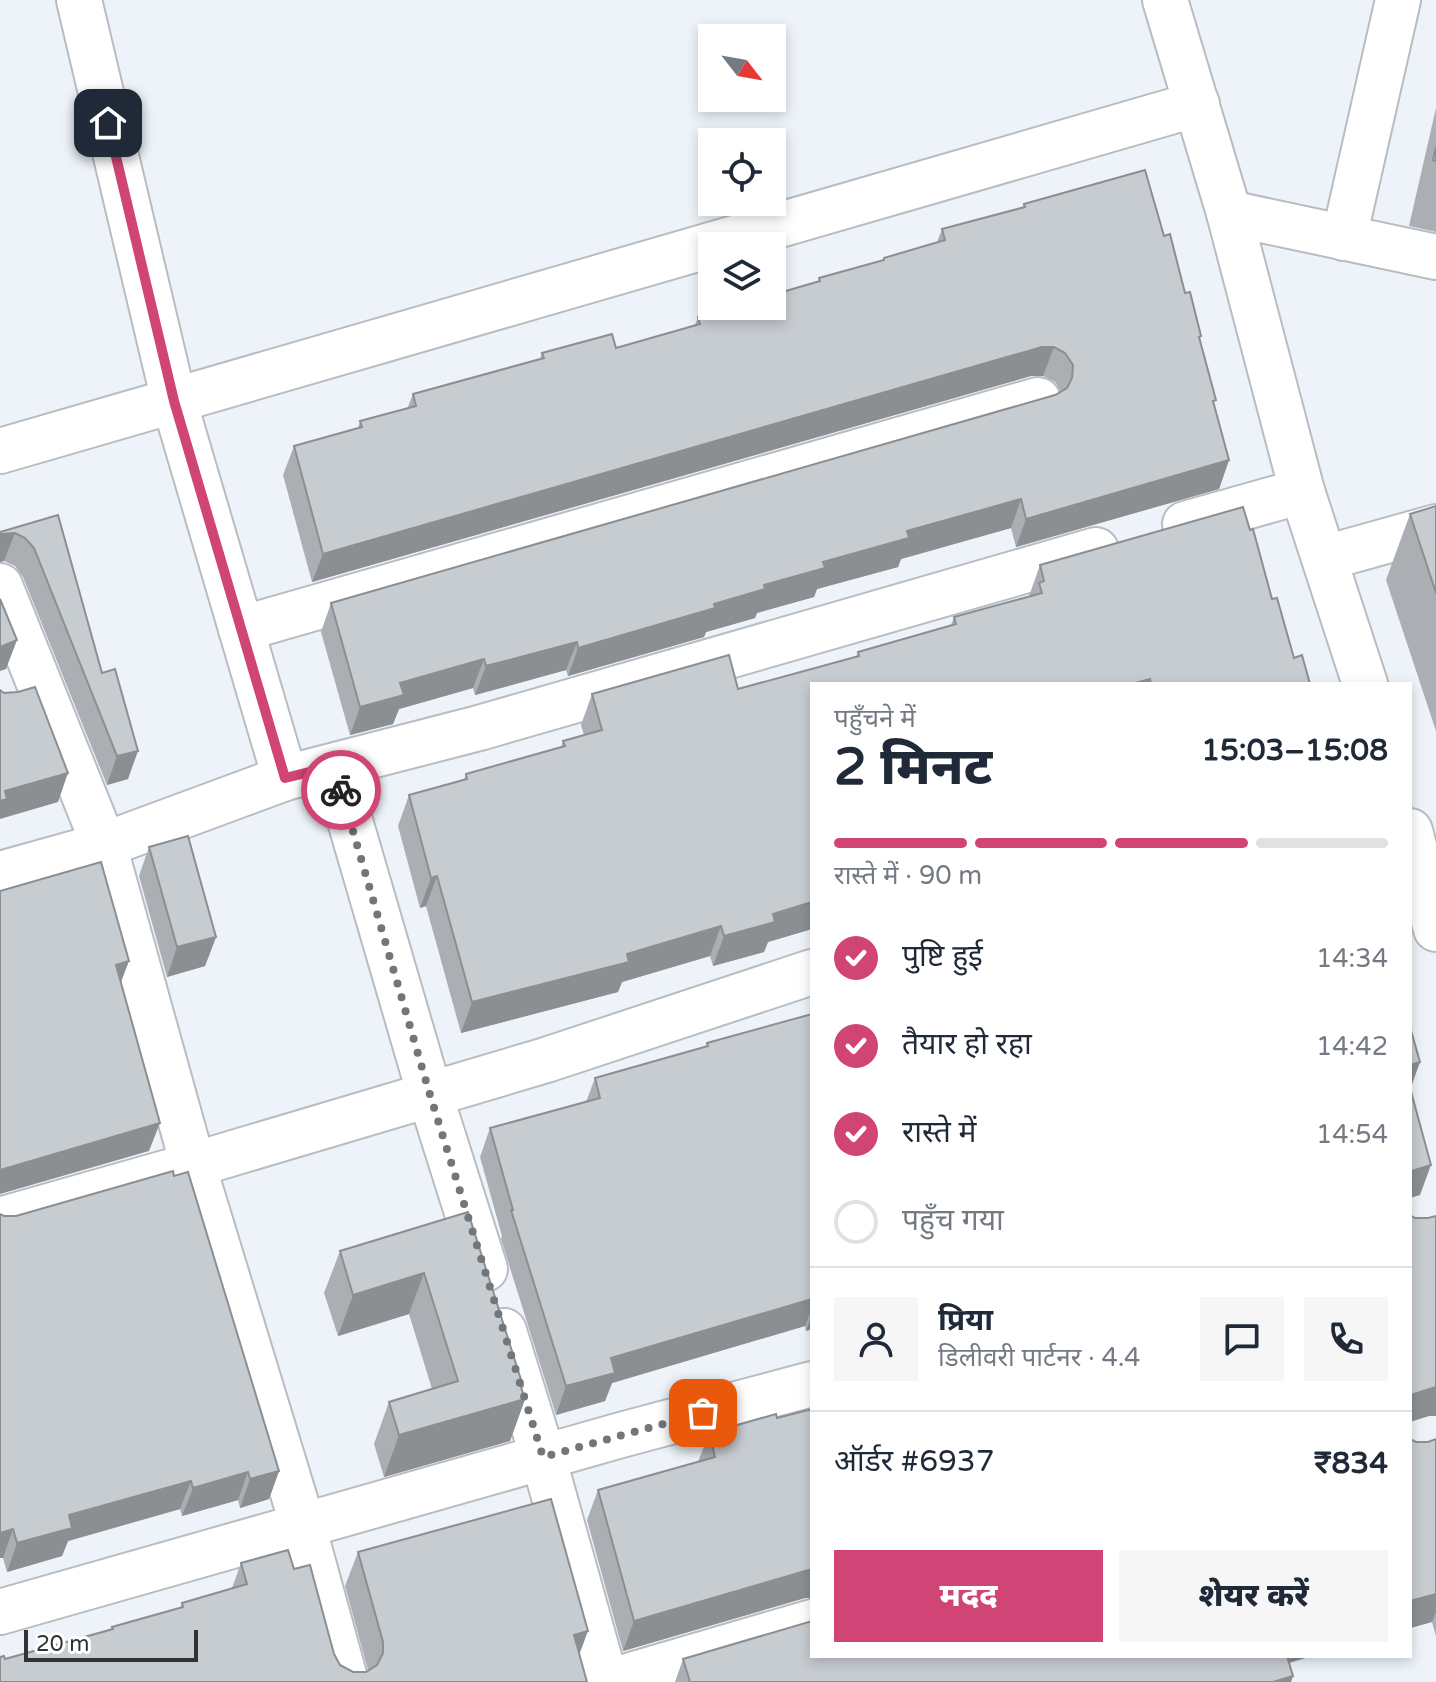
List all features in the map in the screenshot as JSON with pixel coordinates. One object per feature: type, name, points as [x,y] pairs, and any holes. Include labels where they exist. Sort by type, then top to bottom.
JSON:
[{"type":"street","points":[[79,0],[174,401],[285,778]]},
{"type":"street","points":[[1165,0],[1229,213],[1302,491],[1364,682]]},
{"type":"street","points":[[1344,238],[1398,0]]},
{"type":"street","points":[[0,451],[1197,104]]},
{"type":"street","points":[[1229,213],[1436,257]]},
{"type":"street","points":[[241,629],[1038,400]]},
{"type":"street","points":[[0,874],[104,845],[285,778],[479,728],[1302,491]]},
{"type":"street","points":[[1325,558],[1436,527]]},
{"type":"street","points":[[0,586],[20,691],[104,845],[193,1165],[303,1526],[346,1682]]},
{"type":"street","points":[[334,766],[430,1095],[543,1457],[607,1682],[810,1623]]},
{"type":"street","points":[[1412,839],[1436,929]]},
{"type":"street","points":[[0,1220],[546,1060],[810,973]]},
{"type":"street","points":[[0,1612],[543,1457],[810,1385]]},
{"type":"building","points":[[1145,170],[1164,236],[1170,234],[1185,293],[1190,292],[1229,460],[1026,519],[1021,499],[907,531],[909,538],[823,562],[825,568],[764,585],[765,589],[714,604],[715,608],[578,648],[577,642],[486,666],[484,659],[400,683],[404,695],[360,707],[331,603],[1055,395],[1067,388],[1073,365],[1065,353],[1054,347],[1042,347],[323,554],[294,446],[362,427],[360,421],[416,406],[413,394],[544,358],[542,353],[612,334],[616,348],[700,324],[699,320],[786,320],[786,291],[945,240],[942,229],[1025,207],[1024,204]]},
{"type":"building","points":[[1436,506],[1436,593],[1410,514]]},
{"type":"building","points":[[1243,507],[1250,530],[1253,529],[1272,599],[1277,598],[1294,658],[1302,655],[1309,682],[1151,682],[1150,679],[1139,682],[810,682],[810,903],[773,914],[775,922],[724,936],[721,926],[627,954],[629,962],[472,1002],[437,876],[431,878],[409,795],[467,779],[466,774],[565,746],[563,741],[602,730],[592,694],[729,655],[738,689],[859,656],[858,652],[956,624],[954,617],[1042,593],[1039,583],[1044,581],[1040,565]]},
{"type":"building","points":[[58,515],[102,673],[115,669],[138,751],[117,756],[34,548],[15,533],[0,536],[0,532]]},
{"type":"building","points":[[0,599],[17,640],[0,647]]},
{"type":"building","points":[[35,687],[68,773],[5,791],[7,799],[0,801],[0,690],[4,693],[18,692]]},
{"type":"building","points":[[188,836],[216,937],[177,947],[149,847]]},
{"type":"building","points":[[101,862],[129,961],[116,965],[160,1123],[0,1170],[0,891]]},
{"type":"building","points":[[810,1015],[810,1300],[611,1358],[615,1373],[566,1386],[511,1210],[490,1128],[600,1098],[595,1078],[708,1046],[707,1043]]},
{"type":"building","points":[[1412,1034],[1420,1062],[1412,1064]]},
{"type":"building","points":[[1412,1095],[1431,1165],[1412,1171]]},
{"type":"building","points":[[173,1171],[174,1176],[188,1172],[279,1471],[250,1479],[248,1472],[193,1488],[191,1481],[69,1515],[72,1528],[17,1543],[13,1529],[0,1533],[0,1214],[16,1216]]},
{"type":"building","points":[[468,1212],[525,1399],[399,1435],[389,1402],[458,1381],[424,1273],[353,1295],[340,1251]]},
{"type":"building","points":[[1412,1216],[1436,1216],[1436,1387],[1412,1395]]},
{"type":"building","points":[[810,1410],[810,1570],[634,1621],[598,1490],[715,1457],[709,1433],[776,1414],[777,1418]]},
{"type":"building","points":[[1436,1439],[1436,1594],[1412,1600],[1412,1440],[1428,1442]]},
{"type":"building","points":[[551,1499],[588,1631],[574,1635],[587,1682],[0,1682],[0,1657],[4,1656],[5,1659],[113,1629],[183,1607],[182,1603],[247,1584],[241,1563],[288,1550],[294,1569],[310,1565],[334,1654],[340,1665],[353,1672],[366,1672],[377,1665],[383,1653],[383,1642],[358,1552]]},
{"type":"building","points":[[810,1622],[810,1658],[1288,1658],[1293,1676],[1273,1682],[690,1682],[683,1659]]},
{"type":"way so far","points":[[341,790],[430,1095],[543,1457],[703,1413]]},
{"type":"route","points":[[108,123],[174,401],[285,778],[334,766],[341,790]]}]
